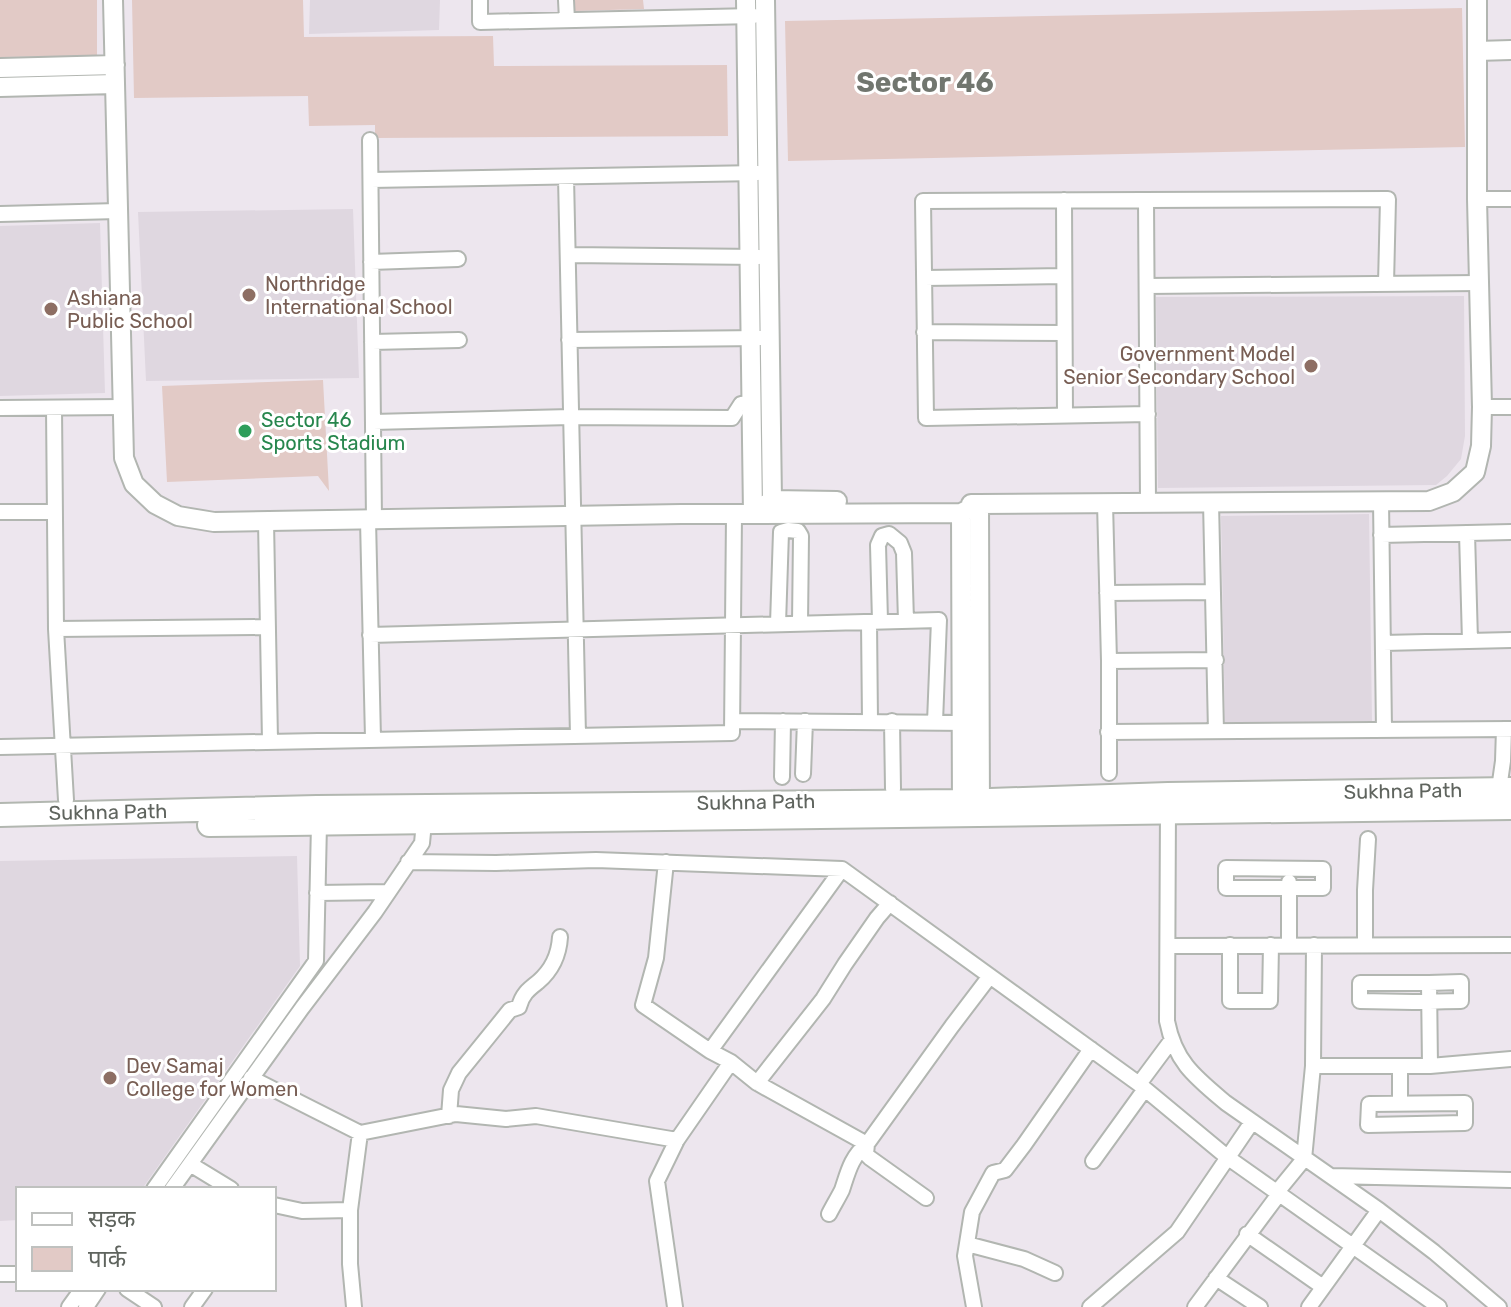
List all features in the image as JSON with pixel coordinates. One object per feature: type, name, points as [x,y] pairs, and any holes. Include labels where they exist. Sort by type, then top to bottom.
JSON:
[{"type":"main road","name":"Sukhna Path","points":[[0,815],[380,806],[971,809],[1507,796]]},
{"type":"main road","name":"Sukhna Path","points":[[0,827],[858,816],[971,809]]},
{"type":"street","points":[[113,0],[124,458],[134,484],[155,504],[178,516],[214,522],[961,513],[979,504]]},
{"type":"street","points":[[0,747],[732,733],[733,625],[752,403],[749,257],[758,173],[756,8],[567,20],[480,22],[480,0]]},
{"type":"street","points":[[566,0],[567,20]]},
{"type":"street","points":[[744,514],[772,500],[979,504],[1429,501],[1453,492],[1475,472],[1481,446],[1477,0]]},
{"type":"street","points":[[1477,51],[1511,50]]},
{"type":"street","points":[[0,68],[115,74]]},
{"type":"street","points":[[0,87],[115,74]]},
{"type":"street","points":[[370,140],[373,422],[370,635],[373,739]]},
{"type":"street","points":[[371,180],[758,173]]},
{"type":"street","points":[[758,173],[769,256],[772,500]]},
{"type":"street","points":[[566,177],[578,736]]},
{"type":"street","points":[[1148,414],[926,418],[923,201],[1388,199],[1386,284]]},
{"type":"street","points":[[1477,199],[1511,199]]},
{"type":"street","points":[[1064,200],[1065,416]]},
{"type":"street","points":[[1146,200],[1148,503]]},
{"type":"street","points":[[0,214],[118,211]]},
{"type":"street","points":[[568,255],[769,256]]},
{"type":"street","points":[[371,262],[458,259]]},
{"type":"street","points":[[924,278],[1064,276]]},
{"type":"street","points":[[1147,286],[1479,283]]},
{"type":"street","points":[[924,332],[1064,333]]},
{"type":"street","points":[[569,340],[770,338]]},
{"type":"street","points":[[372,342],[459,340]]},
{"type":"street","points":[[373,422],[571,417],[732,418],[741,404],[752,403]]},
{"type":"street","points":[[0,408],[123,407]]},
{"type":"street","points":[[1482,407],[1511,407]]},
{"type":"street","points":[[54,408],[56,629],[66,800]]},
{"type":"street","points":[[1381,501],[1384,730]]},
{"type":"street","points":[[1211,502],[1216,731]]},
{"type":"street","points":[[1105,503],[1109,773]]},
{"type":"street","points":[[970,723],[979,504]]},
{"type":"street","points":[[0,512],[55,512]]},
{"type":"street","points":[[961,513],[971,809]]},
{"type":"street","points":[[266,521],[270,741]]},
{"type":"street","points":[[778,624],[781,532],[788,530],[798,531],[801,536],[800,623]]},
{"type":"street","points":[[1381,535],[1511,532]]},
{"type":"street","points":[[1467,533],[1470,641]]},
{"type":"street","points":[[870,721],[878,545],[882,536],[889,534],[900,543],[904,553],[906,621]]},
{"type":"street","points":[[1107,593],[1213,592]]},
{"type":"street","points":[[370,635],[939,620],[935,722]]},
{"type":"street","points":[[56,629],[268,627]]},
{"type":"street","points":[[1383,643],[1511,640]]},
{"type":"street","points":[[1109,661],[1216,660]]},
{"type":"street","points":[[732,721],[970,723]]},
{"type":"street","points":[[782,777],[783,721]]},
{"type":"street","points":[[803,774],[805,721]]},
{"type":"street","points":[[892,721],[893,789]]},
{"type":"street","points":[[1108,732],[1507,729],[1503,761],[1507,796]]},
{"type":"street","points":[[1168,804],[1167,1021],[1171,1041],[1185,1065],[1204,1085],[1252,1122],[1379,1210],[1499,1307]]},
{"type":"street","points":[[173,1187],[422,843],[424,822]]},
{"type":"street","points":[[155,1187],[316,961],[319,824]]},
{"type":"street","points":[[1365,945],[1368,839]]},
{"type":"street","points":[[408,862],[596,860],[842,869],[1142,1087],[1227,1157],[1439,1307]]},
{"type":"street","points":[[666,862],[656,958],[643,1005],[731,1062],[757,1083],[867,1144]]},
{"type":"street","points":[[1226,868],[1288,868],[1323,869],[1323,888],[1226,888],[1226,868]]},
{"type":"street","points":[[1288,868],[1289,945]]},
{"type":"street","points":[[710,1051],[842,869]]},
{"type":"street","points":[[317,893],[388,892]]},
{"type":"street","points":[[757,1083],[823,999],[890,903]]},
{"type":"street","points":[[449,1116],[451,1090],[459,1073],[510,1010],[519,1007],[525,992],[546,972],[559,953],[560,937]]},
{"type":"street","points":[[1230,945],[1230,1001],[1270,1001],[1271,945]]},
{"type":"street","points":[[1197,1306],[1276,1198],[1277,1192],[1304,1159],[1313,1066],[1314,945]]},
{"type":"street","points":[[1169,946],[1511,945]]},
{"type":"street","points":[[829,1214],[859,1151],[990,976]]},
{"type":"street","points":[[1461,982],[1461,1001],[1430,1002],[1360,1001],[1360,983],[1461,982]]},
{"type":"street","points":[[1429,983],[1430,1066]]},
{"type":"street","points":[[1093,1161],[1171,1041]]},
{"type":"street","points":[[974,1307],[965,1256],[972,1212],[993,1173],[1005,1170],[1091,1049]]},
{"type":"street","points":[[1313,1066],[1430,1066],[1511,1059]]},
{"type":"street","points":[[675,1307],[657,1181],[677,1140],[731,1062]]},
{"type":"street","points":[[1400,1066],[1400,1104]]},
{"type":"street","points":[[251,1078],[360,1133],[456,1114],[506,1119],[536,1116],[677,1140]]},
{"type":"street","points":[[1465,1103],[1465,1123],[1368,1125],[1369,1104],[1400,1104],[1465,1103]]},
{"type":"street","points":[[1090,1307],[1177,1232],[1252,1122]]},
{"type":"street","points":[[354,1307],[350,1210],[360,1133]]},
{"type":"street","points":[[867,1144],[866,1154],[870,1158],[926,1198]]},
{"type":"street","points":[[190,1164],[228,1187]]},
{"type":"street","points":[[1331,1176],[1511,1180]]},
{"type":"street","points":[[276,1205],[302,1211],[350,1210]]},
{"type":"street","points":[[1309,1307],[1379,1210]]},
{"type":"street","points":[[1247,1234],[1323,1287]]},
{"type":"street","points":[[967,1244],[1024,1259],[1055,1273]]},
{"type":"street","points":[[1216,1278],[1260,1307]]},
{"type":"street","points":[[130,1291],[154,1307]]},
{"type":"shaded area","points":[[310,0],[440,0],[439,30],[309,34]]},
{"type":"shaded area","name":"Northridge International School","points":[[353,209],[359,378],[146,381],[138,212]]},
{"type":"shaded area","name":"Ashiana Public School","points":[[100,223],[105,393],[0,396],[0,226]]},
{"type":"shaded area","name":"Government Model Senior Secondary School","points":[[1464,296],[1465,436],[1461,459],[1436,485],[1158,488],[1156,297]]},
{"type":"shaded area","points":[[1369,514],[1372,721],[1225,723],[1221,516]]},
{"type":"shaded area","name":"Dev Samaj College for Women","points":[[297,856],[300,966],[143,1187],[16,1187],[16,1220],[0,1221],[0,861]]},
{"type":"green space","points":[[0,0],[97,0],[97,56],[0,57]]},
{"type":"green space","points":[[132,0],[303,0],[304,37],[493,36],[494,66],[727,65],[728,136],[375,138],[375,125],[309,126],[308,96],[134,98]]},
{"type":"green space","points":[[573,0],[643,0],[644,9],[574,11]]},
{"type":"green space","points":[[1462,8],[1465,147],[788,161],[785,21]]},
{"type":"green space","name":"Sector 46 Sports Stadium","points":[[323,380],[329,491],[318,476],[167,482],[162,386]]},
{"type":"place","name":"Northridge International School","points":[[249,295]]},
{"type":"place","name":"Ashiana Public School","points":[[51,309]]},
{"type":"place","name":"Government Model Senior Secondary School","points":[[1311,366]]},
{"type":"place","name":"Sector 46 Sports Stadium","points":[[245,431]]},
{"type":"place","name":"Dev Samaj College for Women","points":[[110,1078]]},
{"type":"district","name":"Sector 46","points":[[925,82]]}]
